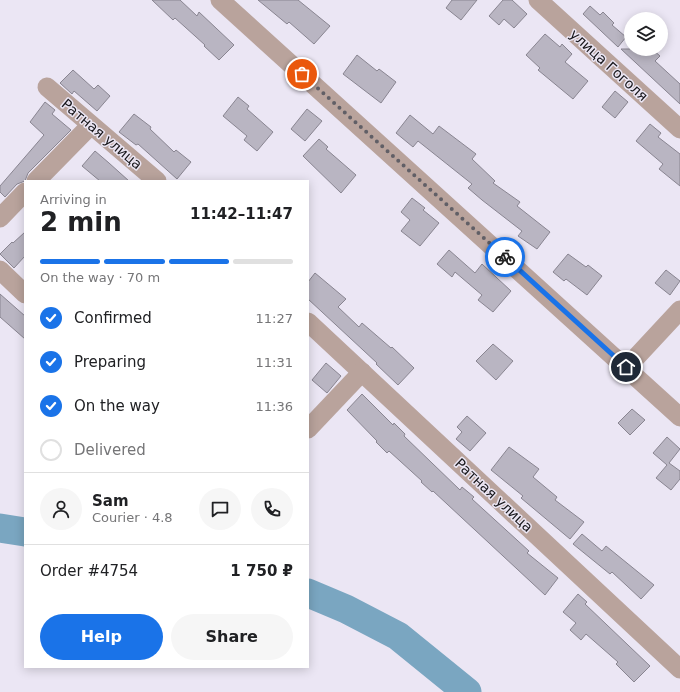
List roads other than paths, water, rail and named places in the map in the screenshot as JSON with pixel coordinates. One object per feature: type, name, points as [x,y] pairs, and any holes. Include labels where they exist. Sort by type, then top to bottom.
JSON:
[{"type":"street","points":[[220,0],[680,417]]},
{"type":"street","name":"улица Гоголя","points":[[538,0],[680,129]]},
{"type":"street","name":"Ратная улица","points":[[47,87],[156,180]]},
{"type":"street","points":[[37,180],[91,125]]},
{"type":"street","points":[[0,218],[24,193]]},
{"type":"street","points":[[0,270],[24,293]]},
{"type":"street","points":[[626,367],[680,310]]},
{"type":"street","name":"Ратная улица","points":[[309,323],[680,669]]},
{"type":"street","points":[[309,428],[362,372]]},
{"type":"waterway","points":[[0,528],[24,532]]},
{"type":"waterway","points":[[309,593],[346,609],[398,636],[467,692]]}]
